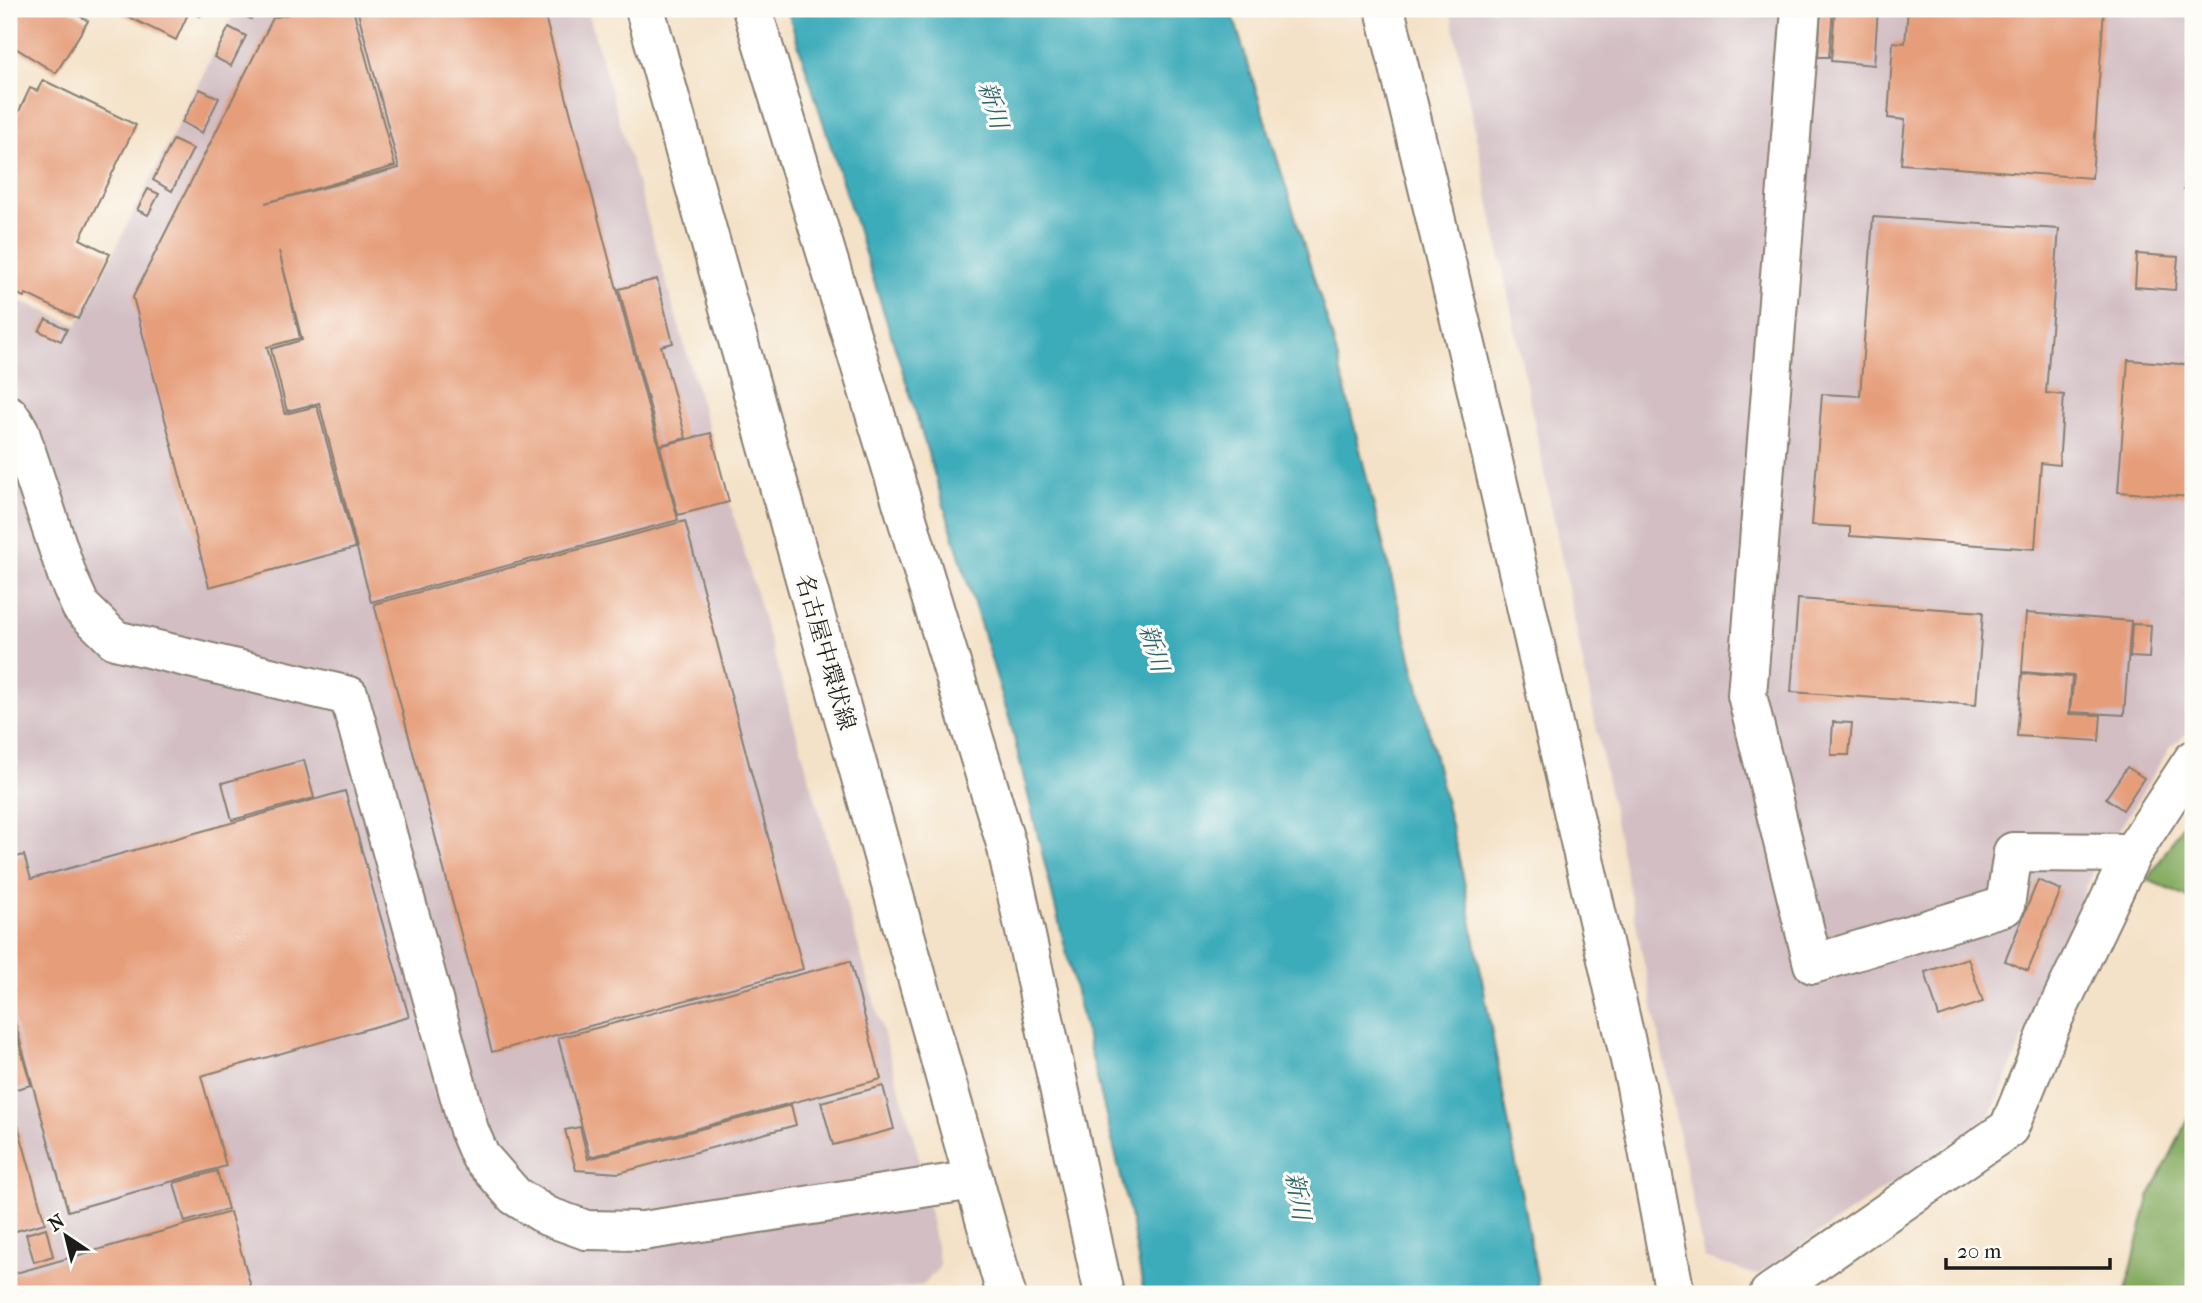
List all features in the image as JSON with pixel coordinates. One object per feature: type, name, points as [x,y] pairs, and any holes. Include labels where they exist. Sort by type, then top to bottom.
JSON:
[{"type":"street","name":"名古屋中環状線","points":[[645,9],[1006,1294]]},
{"type":"street","points":[[752,9],[1006,844],[1104,1294]]},
{"type":"street","points":[[1385,9],[1474,374],[1633,1072],[1675,1294]]},
{"type":"street","points":[[1801,9],[1748,695],[1813,964],[2005,906],[2013,852],[2132,853]]},
{"type":"street","points":[[9,415],[19,430],[68,578],[81,607],[115,640],[349,696],[469,1129],[480,1156],[514,1196],[547,1216],[586,1230],[643,1231],[974,1181]]},
{"type":"street","points":[[1769,1294],[2009,1128],[2054,1017],[2132,853],[2193,760]]},
{"type":"shaded area","points":[[236,9],[587,9],[917,1149],[940,1266],[923,1285],[858,1294],[9,1294],[9,296],[77,325]]},
{"type":"shaded area","points":[[1450,9],[2193,9],[2193,729],[2170,747],[2093,872],[1990,1117],[1757,1275],[1704,1258]]},
{"type":"green space","points":[[2193,808],[2193,900],[2148,880]]},
{"type":"green space","points":[[2193,1110],[2193,1294],[2125,1294],[2149,1197]]},
{"type":"water","name":"新川","points":[[787,9],[1231,9],[1332,336],[1420,694],[1463,876],[1540,1294],[1144,1294],[1130,1214],[1010,721],[908,388]]},
{"type":"building","points":[[9,9],[68,9],[88,21],[56,73],[17,49],[9,63]]},
{"type":"building","points":[[112,9],[178,9],[188,14],[176,40]]},
{"type":"building","points":[[185,9],[203,9],[200,16]]},
{"type":"building","points":[[239,9],[256,9],[251,19],[237,13]]},
{"type":"building","points":[[309,9],[353,9],[395,166],[265,203],[399,168],[357,9],[543,9],[678,520],[371,602],[319,403],[287,411],[271,349],[302,340],[279,251],[300,338],[267,347],[285,414],[317,406],[355,548],[209,587],[133,297],[273,18]]},
{"type":"building","points":[[1821,9],[1833,9],[1829,57],[1818,57]]},
{"type":"building","points":[[1835,9],[1878,9],[1874,65],[1831,61]]},
{"type":"building","points":[[1908,9],[2104,9],[2092,178],[1901,164],[1905,120],[1888,118],[1893,42],[1905,43]]},
{"type":"building","points":[[229,27],[246,36],[231,66],[214,57]]},
{"type":"building","points":[[43,80],[136,125],[80,239],[110,254],[78,319],[26,294],[24,297],[9,290],[9,149],[19,127],[13,124],[30,88],[37,91]]},
{"type":"building","points":[[200,89],[219,98],[202,133],[182,122]]},
{"type":"building","points":[[2193,97],[2193,190],[2184,189]]},
{"type":"building","points":[[173,140],[193,149],[172,191],[153,180]]},
{"type":"building","points":[[148,189],[159,194],[148,215],[137,210]]},
{"type":"building","points":[[1873,217],[2059,229],[2046,393],[2064,395],[2059,465],[2041,463],[2035,549],[1850,536],[1850,527],[1812,525],[1822,394],[1860,396]]},
{"type":"building","points":[[2137,254],[2178,257],[2175,290],[2135,287]]},
{"type":"building","points":[[657,279],[673,343],[661,346],[686,438],[660,445],[619,289]]},
{"type":"building","points":[[46,319],[67,329],[61,341],[39,331]]},
{"type":"building","points":[[2128,360],[2193,365],[2193,497],[2118,492]]},
{"type":"building","points":[[711,433],[729,502],[678,515],[660,446]]},
{"type":"building","points":[[685,521],[803,969],[492,1052],[374,604]]},
{"type":"building","points":[[1798,599],[1983,612],[1976,705],[1791,692]]},
{"type":"building","points":[[2026,613],[2131,621],[2124,715],[2070,712],[2074,676],[2022,672]]},
{"type":"building","points":[[2132,624],[2151,625],[2149,658],[2130,657]]},
{"type":"building","points":[[2022,674],[2072,677],[2069,714],[2101,715],[2099,741],[2017,736]]},
{"type":"building","points":[[1833,722],[1852,723],[1849,755],[1831,755]]},
{"type":"building","points":[[304,760],[314,798],[232,820],[222,783]]},
{"type":"building","points":[[2127,767],[2144,778],[2123,810],[2106,798]]},
{"type":"building","points":[[345,791],[409,1017],[201,1076],[226,1166],[68,1211],[9,1001],[9,859],[24,855],[31,879]]},
{"type":"building","points":[[2038,880],[2061,890],[2028,971],[2005,961]]},
{"type":"building","points":[[1968,958],[1983,1002],[1939,1017],[1925,972]]},
{"type":"building","points":[[850,961],[881,1079],[590,1157],[558,1038]]},
{"type":"building","points":[[9,1009],[31,1085],[9,1091]]},
{"type":"building","points":[[883,1086],[894,1129],[833,1145],[821,1102]]},
{"type":"building","points":[[9,1098],[45,1223],[9,1233]]},
{"type":"building","points":[[791,1105],[796,1125],[619,1173],[576,1170],[565,1130],[580,1127],[588,1159]]},
{"type":"building","points":[[217,1171],[228,1209],[185,1222],[174,1183]]},
{"type":"building","points":[[230,1212],[253,1294],[9,1294],[9,1275]]},
{"type":"building","points":[[46,1228],[53,1256],[34,1262],[26,1234]]}]
